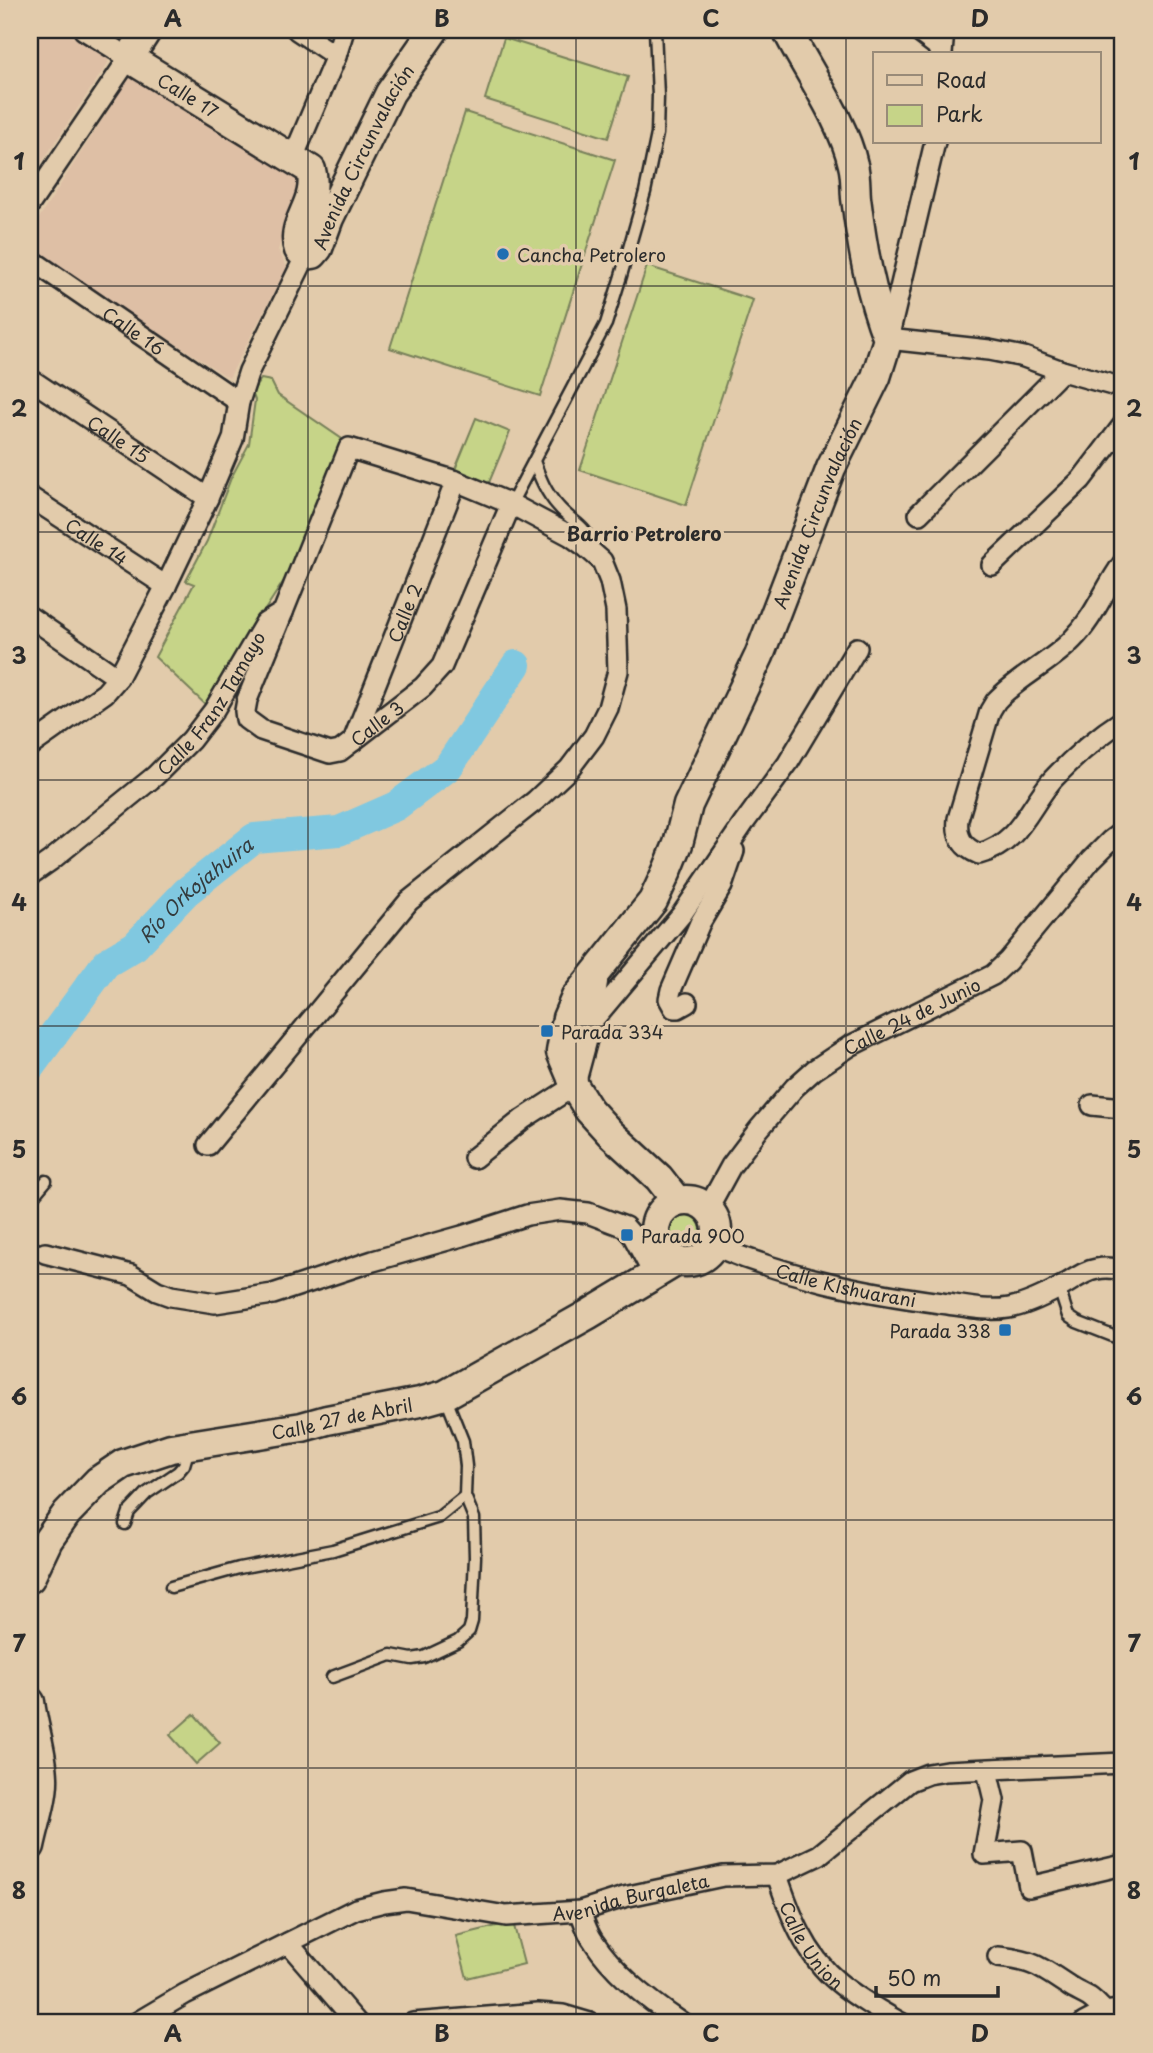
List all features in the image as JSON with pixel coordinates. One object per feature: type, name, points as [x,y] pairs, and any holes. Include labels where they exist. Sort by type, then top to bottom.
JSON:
[{"type":"main road","points":[[129,58],[147,30]]},
{"type":"main road","name":"Avenida Circunvalación","points":[[293,158],[310,170],[312,177],[311,199],[296,233],[299,250],[306,255],[313,254],[390,93],[434,30]]},
{"type":"main road","points":[[795,38],[844,137],[853,166],[868,275],[888,339]]},
{"type":"main road","name":"Calle 17","points":[[129,58],[293,158]]},
{"type":"main road","name":"Avenida Circunvalación","points":[[573,1082],[574,1029],[594,976],[653,901],[667,871],[678,844],[688,805],[759,656],[831,468],[876,377],[888,339]]},
{"type":"main road","points":[[573,1082],[589,1110],[659,1178],[677,1201]]},
{"type":"main road","points":[[694,1200],[708,1208],[717,1226],[714,1246],[698,1260],[666,1268],[668,1256],[661,1250],[655,1231],[661,1212],[677,1201],[694,1200]]},
{"type":"main road","name":"Calle 27 de Abril","points":[[30,1578],[48,1539],[67,1513],[98,1481],[123,1464],[152,1453],[190,1444],[302,1427],[445,1395],[666,1268]]},
{"type":"main road","points":[[30,1702],[43,1779],[30,1846]]},
{"type":"street","name":"Calle 17","points":[[84,30],[129,58]]},
{"type":"street","points":[[297,30],[336,55]]},
{"type":"street","points":[[293,158],[344,30]]},
{"type":"street","points":[[916,30],[937,46],[940,52]]},
{"type":"street","points":[[941,52],[944,30]]},
{"type":"street","points":[[30,204],[129,58]]},
{"type":"street","points":[[935,144],[888,339],[989,350],[1024,357],[1123,388]]},
{"type":"street","points":[[30,746],[105,693],[118,678],[208,498],[233,439],[239,402],[249,371],[306,255]]},
{"type":"street","name":"Calle 16","points":[[30,259],[239,402]]},
{"type":"street","points":[[919,514],[1062,371]]},
{"type":"street","name":"Calle 15","points":[[30,379],[208,498]]},
{"type":"street","points":[[992,565],[1081,480],[1123,425]]},
{"type":"street","name":"Calle Franz Tamayo","points":[[30,875],[155,776],[191,740],[214,710],[265,623],[284,612],[349,448],[456,481]]},
{"type":"street","points":[[208,1145],[409,901],[535,801],[569,769],[594,736],[608,708],[618,671],[618,650],[616,610],[610,581],[602,561],[571,536],[511,504],[456,481]]},
{"type":"street","name":"Calle 2","points":[[352,743],[456,481]]},
{"type":"street","name":"Calle 14","points":[[30,497],[166,586]]},
{"type":"street","name":"Calle 3","points":[[284,612],[247,700],[244,710],[246,719],[261,730],[330,752],[340,751],[423,687],[442,666],[511,504]]},
{"type":"street","points":[[1123,564],[1084,627],[1069,643],[1002,695],[990,711],[958,819],[960,840],[968,849],[979,854],[1000,846],[1015,834],[1053,780],[1111,727],[1123,720]]},
{"type":"street","points":[[30,617],[118,678]]},
{"type":"street","points":[[574,1029],[682,914],[788,763],[857,648]]},
{"type":"street","points":[[687,1003],[674,1008],[669,999],[671,990],[700,923],[722,886],[744,824]]},
{"type":"street","name":"Calle 24 de Junio","points":[[708,1208],[732,1166],[794,1087],[850,1046],[993,975],[1008,961],[1091,860],[1123,831]]},
{"type":"street","points":[[474,1158],[573,1082]]},
{"type":"street","points":[[1092,1105],[1123,1108]]},
{"type":"street","points":[[37,1249],[124,1272],[157,1291],[172,1296],[224,1303],[273,1294],[527,1214],[560,1210],[587,1213],[625,1227],[666,1268]]},
{"type":"street","name":"Calle KIshuarani","points":[[714,1246],[755,1264],[823,1283],[898,1297],[983,1308],[1010,1308],[1059,1288],[1095,1269],[1123,1270]]},
{"type":"street","name":"Avenida Burgaleta","points":[[136,2023],[185,1994],[356,1909],[406,1899],[506,1916],[580,1911],[624,1897],[723,1876],[777,1875],[819,1855],[910,1781],[928,1774],[1123,1763]]},
{"type":"street","points":[[987,1770],[994,1800],[984,1854],[1022,1851],[1029,1887],[1123,1865]]},
{"type":"street","name":"Calle Union","points":[[777,1875],[793,1922],[813,1954],[837,1982],[901,2023]]},
{"type":"street","points":[[580,1911],[594,1942],[619,1971],[642,1993],[682,2023]]},
{"type":"street","points":[[288,1943],[357,2023]]},
{"type":"street","points":[[998,1957],[1015,1958],[1045,1969],[1114,2011]]},
{"type":"street","points":[[1084,2023],[1114,2011]]},
{"type":"street","points":[[413,2023],[538,2014],[563,2015],[590,2023]]},
{"type":"lane","points":[[511,504],[606,324],[638,219],[657,134],[655,30]]},
{"type":"lane","points":[[534,461],[546,491],[560,509],[586,530],[594,555]]},
{"type":"lane","points":[[30,1200],[46,1181]]},
{"type":"lane","points":[[1059,1288],[1068,1316],[1123,1340]]},
{"type":"lane","points":[[332,1677],[391,1655],[412,1659],[424,1657],[458,1641],[469,1631],[472,1621],[474,1518],[465,1496],[463,1441],[445,1395]]},
{"type":"lane","points":[[125,1524],[129,1512],[147,1493],[184,1465],[190,1444]]},
{"type":"lane","points":[[171,1587],[239,1568],[333,1550],[370,1539],[439,1517],[465,1496]]},
{"type":"shaded area","points":[[30,30],[63,30],[108,59],[108,63],[30,180]]},
{"type":"shaded area","points":[[138,64],[303,179],[278,250],[287,267],[229,378],[30,249],[30,232]]},
{"type":"green space","points":[[504,38],[628,77],[608,138],[485,99]]},
{"type":"green space","name":"Cancha Petrolero","points":[[465,112],[615,160],[540,396],[390,348]]},
{"type":"green space","points":[[647,266],[753,300],[686,505],[580,470]]},
{"type":"green space","points":[[261,379],[271,381],[278,395],[342,439],[302,553],[207,706],[155,657],[194,584],[186,581],[207,541],[231,478],[249,444],[255,400],[252,392]]},
{"type":"green space","points":[[476,418],[510,432],[488,485],[454,472]]},
{"type":"green space","points":[[684,1214],[696,1219],[701,1231],[696,1243],[684,1248],[672,1243],[667,1231],[672,1219]]},
{"type":"green space","points":[[194,1714],[220,1743],[196,1764],[170,1735]]},
{"type":"green space","points":[[513,1922],[524,1964],[467,1978],[456,1936]]},
{"type":"waterway","name":"Río Orkojahuira","points":[[30,1067],[106,963],[135,946],[186,892],[254,838],[339,831],[396,806],[448,767],[516,665]]},
{"type":"place","name":"Cancha Petrolero","points":[[503,254]]},
{"type":"place","name":"Parada 334","points":[[547,1031]]},
{"type":"place","name":"Parada 900","points":[[627,1235]]},
{"type":"place","name":"Parada 338","points":[[1005,1330]]},
{"type":"district","name":"Barrio Petrolero","points":[[644,533]]}]
